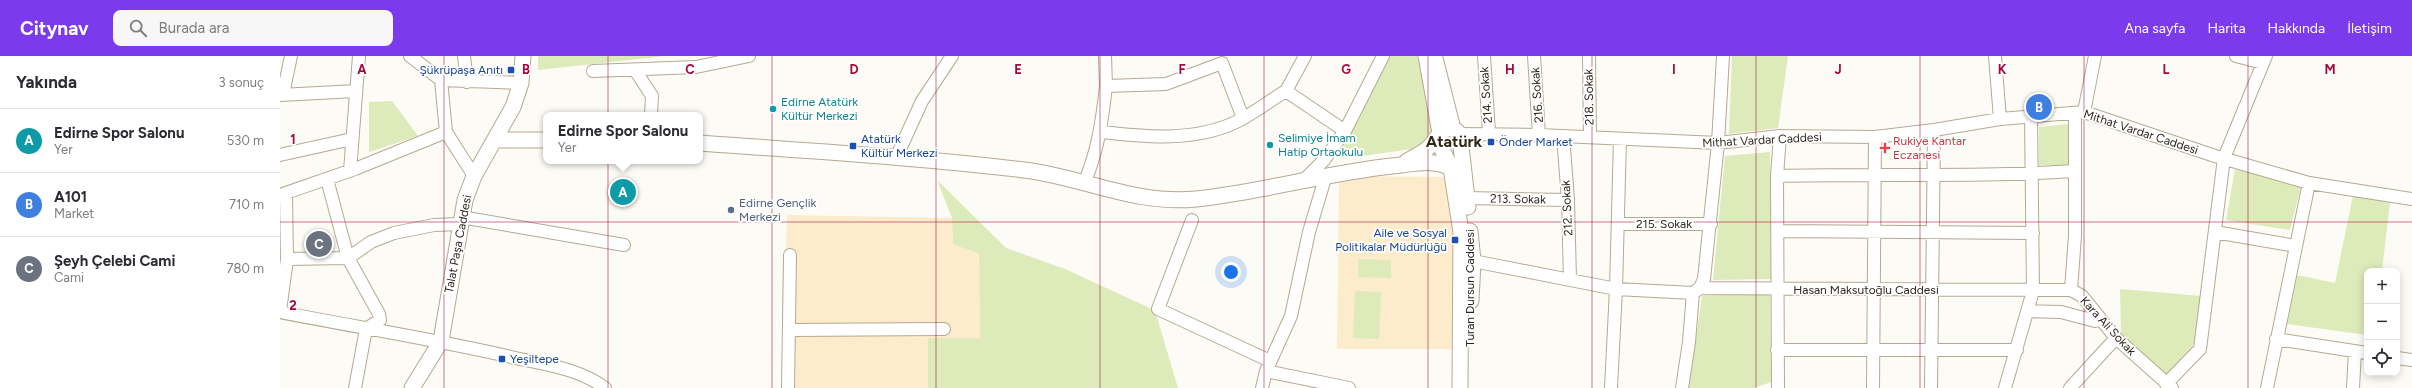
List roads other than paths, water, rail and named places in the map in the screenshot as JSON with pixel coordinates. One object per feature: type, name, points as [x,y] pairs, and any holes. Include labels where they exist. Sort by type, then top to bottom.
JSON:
[{"type":"main road","name":"Talat Paşa Caddesi","points":[[412,388],[441,341],[461,221],[474,176],[513,107],[521,84],[524,56]]},
{"type":"main road","name":"Turan Dursun Caddesi","points":[[1426,56],[1453,134]]},
{"type":"main road","name":"Turan Dursun Caddesi","points":[[1434,56],[1467,198],[1473,261],[1469,388]]},
{"type":"main road","points":[[1406,162],[1453,134]]},
{"type":"main road","name":"Turan Dursun Caddesi","points":[[1453,134],[1439,143],[1444,150],[1451,168],[1461,232],[1460,388]]},
{"type":"main road","points":[[495,140],[543,140]]},
{"type":"main road","points":[[703,143],[896,158],[1025,170],[1133,196],[1178,200],[1234,194],[1304,179],[1406,162],[1444,150]]},
{"type":"main road","points":[[1406,162],[1442,163],[1451,168]]},
{"type":"street","points":[[291,56],[281,95],[356,91]]},
{"type":"street","points":[[350,171],[359,56]]},
{"type":"street","points":[[410,56],[441,80],[521,84]]},
{"type":"street","points":[[464,56],[467,82]]},
{"type":"street","points":[[593,72],[619,69],[635,70],[696,67],[749,56]]},
{"type":"street","points":[[896,158],[922,101],[952,56]]},
{"type":"street","points":[[1084,184],[1093,162],[1102,132],[1106,86],[1105,56]]},
{"type":"street","points":[[1102,132],[1139,136],[1179,136],[1205,131],[1235,122],[1286,91],[1305,56]]},
{"type":"street","points":[[1304,179],[1324,160],[1345,131],[1383,56]]},
{"type":"street","name":"214. Sokak","points":[[1484,56],[1489,133]]},
{"type":"street","name":"216. Sokak","points":[[1534,56],[1539,135]]},
{"type":"street","name":"218. Sokak","points":[[1589,56],[1590,137]]},
{"type":"street","points":[[1682,388],[1711,224],[1718,144],[1723,56]]},
{"type":"street","points":[[1995,56],[2000,119]]},
{"type":"street","points":[[2072,290],[2075,236],[2073,171],[2079,112],[2095,56]]},
{"type":"street","points":[[2169,386],[2200,349],[2224,158],[2264,60],[2236,56]]},
{"type":"street","points":[[1106,86],[1166,84],[1221,58],[1243,118]]},
{"type":"street","points":[[635,70],[652,96],[651,112]]},
{"type":"street","points":[[441,80],[446,132],[474,176]]},
{"type":"street","points":[[1286,91],[1345,131]]},
{"type":"street","name":"Mithat Vardar Caddesi","points":[[1453,134],[1489,133],[1718,144],[1780,136],[1875,137],[1934,130],[2000,119],[2079,112],[2308,183],[2412,199]]},
{"type":"street","points":[[2005,388],[2033,291],[2031,116]]},
{"type":"street","points":[[1931,388],[1935,174],[1934,130]]},
{"type":"street","points":[[446,132],[350,171],[283,194],[287,260],[280,312],[366,329],[441,341],[570,370],[594,380],[605,388]]},
{"type":"street","name":"212. Sokak","points":[[1563,136],[1568,200],[1570,280]]},
{"type":"street","points":[[1778,388],[1777,176],[1780,136]]},
{"type":"street","points":[[1873,388],[1876,232],[1874,173],[1875,137]]},
{"type":"street","points":[[280,155],[352,139]]},
{"type":"street","points":[[1611,388],[1616,289],[1620,140]]},
{"type":"street","points":[[1777,176],[1874,173],[2031,174],[2073,171]]},
{"type":"street","points":[[1262,388],[1268,366],[1291,316],[1310,232],[1326,175]]},
{"type":"street","points":[[327,179],[348,258],[379,314],[388,326],[399,334]]},
{"type":"street","points":[[2267,388],[2308,183]]},
{"type":"street","name":"213. Sokak","points":[[1467,198],[1568,200]]},
{"type":"street","points":[[1192,220],[1158,309],[1268,366],[1349,388]]},
{"type":"street","points":[[287,260],[348,258],[370,242],[394,233],[461,221],[624,245]]},
{"type":"street","name":"215. Sokak","points":[[1618,224],[1711,224]]},
{"type":"street","points":[[1778,231],[1933,234],[2033,233]]},
{"type":"street","points":[[2215,232],[2296,246]]},
{"type":"street","points":[[788,388],[790,255]]},
{"type":"street","name":"Hasan Maksutoğlu Caddesi","points":[[1473,261],[1616,289],[1699,287],[2033,291]]},
{"type":"street","name":"Kara Ali Sokak","points":[[2033,291],[2072,290],[2082,296],[2116,338],[2169,386]]},
{"type":"street","points":[[2027,311],[2061,312],[2095,321],[2100,318]]},
{"type":"street","points":[[366,329],[378,324],[380,320],[379,314]]},
{"type":"street","points":[[355,388],[366,329]]},
{"type":"street","points":[[790,330],[944,329]]},
{"type":"street","points":[[2070,388],[2116,338]]},
{"type":"street","points":[[2276,339],[2364,352]]},
{"type":"street","points":[[1778,350],[2017,350]]},
{"type":"street","points":[[2353,388],[2355,351]]},
{"type":"street","points":[[2400,358],[2412,360]]},
{"type":"place","name":"Şükrüpaşa Anıtı","points":[[511,70]]},
{"type":"place","name":"A101","points":[[2039,107]]},
{"type":"place","name":"Edirne Atatürk Kültür Merkezi","points":[[773,109]]},
{"type":"place","name":"Önder Market","points":[[1491,142]]},
{"type":"place","name":"Selimiye İmam Hatip Ortaokulu","points":[[1270,145]]},
{"type":"place","name":"Atatürk Kültür Merkezi","points":[[853,146]]},
{"type":"place","name":"Rukiye Kantar Eczanesi","points":[[1885,148]]},
{"type":"place","name":"Edirne Spor Salonu","points":[[623,192]]},
{"type":"place","name":"Edirne Gençlik Merkezi","points":[[731,210]]},
{"type":"place","name":"Aile ve Sosyal Politikalar Müdürlüğü","points":[[1455,240]]},
{"type":"place","name":"Şeyh Çelebi Cami","points":[[319,244]]},
{"type":"place","name":"Yeşiltepe","points":[[502,359]]},
{"type":"district","name":"Atatürk","points":[[1454,141]]}]
